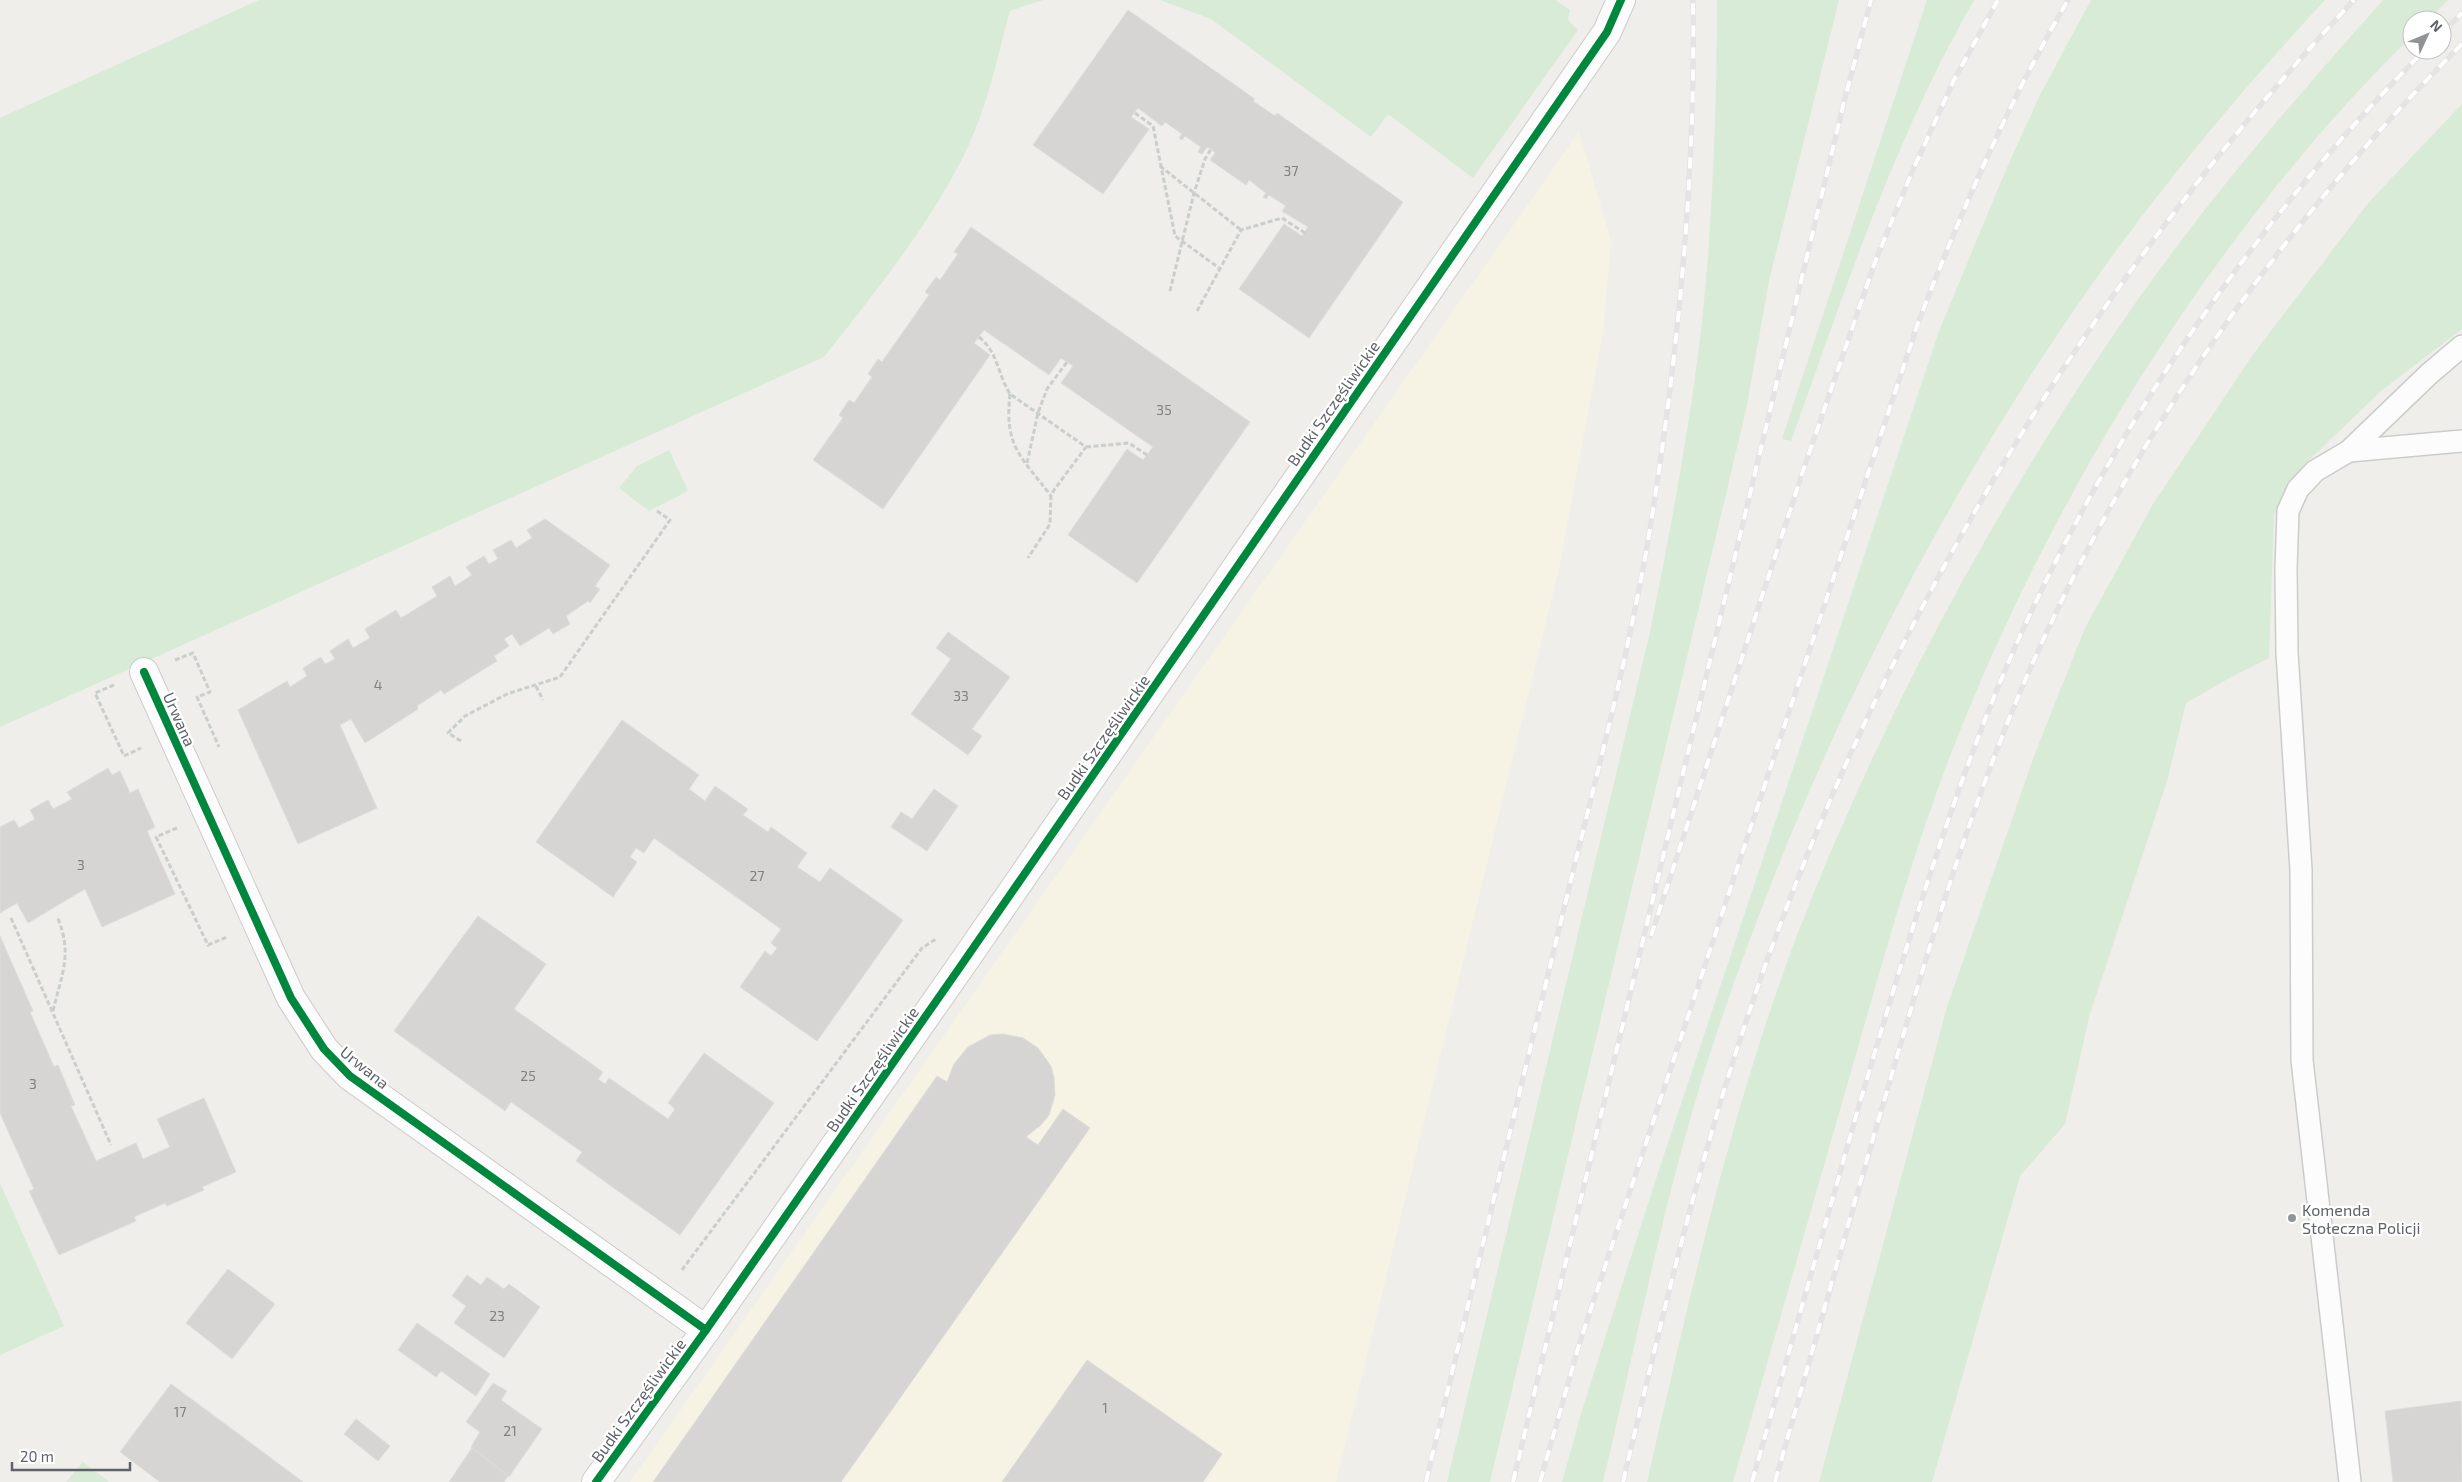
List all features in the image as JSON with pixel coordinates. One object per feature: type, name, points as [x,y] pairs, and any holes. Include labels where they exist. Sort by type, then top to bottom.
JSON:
[{"type":"street","name":"Budki Szczęśliwickie","points":[[596,1482],[706,1330],[958,970],[1607,32],[1621,0]]},
{"type":"street","name":"Urwana","points":[[144,672],[260,934],[291,998],[324,1050],[350,1076],[706,1330]]},
{"type":"lane","points":[[2350,1482],[2302,1060],[2302,870],[2287,652],[2286,569],[2288,511],[2298,489],[2315,471],[2349,451],[2429,374],[2462,346]]},
{"type":"lane","points":[[2349,451],[2462,441]]},
{"type":"path","points":[[1135,113],[1153,126],[1159,166],[1175,236],[1219,268]]},
{"type":"path","points":[[1170,291],[1184,242],[1194,192],[1205,159],[1211,149]]},
{"type":"path","points":[[1159,166],[1241,230]]},
{"type":"path","points":[[1197,311],[1241,230],[1282,218],[1304,233]]},
{"type":"path","points":[[979,337],[994,353],[1010,394],[1086,447],[1129,443],[1147,455]]},
{"type":"path","points":[[1026,463],[1038,413],[1047,389],[1067,362]]},
{"type":"path","points":[[1010,394],[1008,417],[1011,438],[1019,456],[1051,496]]},
{"type":"path","points":[[1028,558],[1050,524],[1051,496],[1086,447]]},
{"type":"path","points":[[461,741],[448,733],[465,716],[507,694],[560,677],[670,520],[658,511]]},
{"type":"path","points":[[150,745],[124,756],[95,693],[193,652],[210,692],[197,697],[220,750]]},
{"type":"path","points":[[536,686],[543,700]]},
{"type":"path","points":[[183,826],[156,837],[208,945],[230,936],[234,938]]},
{"type":"path","points":[[53,1011],[66,958],[66,941],[58,916]]},
{"type":"path","points":[[11,918],[111,1145]]},
{"type":"path","points":[[681,1270],[922,948],[938,938]]},
{"type":"shaded area","points":[[1579,132],[1611,241],[1603,332],[1559,568],[1336,1482],[630,1482]]},
{"type":"green space","points":[[259,0],[1043,0],[1010,11],[983,109],[959,165],[945,191],[913,240],[824,357],[0,727],[0,118]]},
{"type":"green space","points":[[1160,0],[1555,0],[1570,10],[1568,20],[1578,30],[1473,178],[1388,114],[1371,137],[1211,19]]},
{"type":"green space","points":[[1717,0],[1839,0],[1769,281],[1746,410],[1490,1482],[1447,1482],[1650,632],[1676,497],[1691,406],[1707,269],[1715,134]]},
{"type":"green space","points":[[1927,0],[1974,0],[1945,53],[1895,161],[1852,272],[1791,441],[1782,439]]},
{"type":"green space","points":[[2091,0],[2325,0],[2192,152],[2130,231],[2072,313],[2017,396],[1966,482],[1917,569],[1871,658],[1828,748],[1789,839],[1752,932],[1719,1026],[1701,1082],[1670,1195],[1603,1482],[1562,1482],[1583,1407],[1656,1179],[1939,331],[2005,172],[2040,95]]},
{"type":"green space","points":[[2383,0],[2448,0],[2438,10],[2402,10],[2402,46],[2344,107],[2279,183],[2217,264],[2159,348],[2105,435],[2056,524],[2011,614],[1971,704],[1920,841],[1877,981],[1733,1482],[1647,1482],[1696,1273],[1732,1134],[1753,1065],[1799,930],[1863,778],[1898,704],[1975,559],[2016,488],[2104,349],[2135,303],[2202,213],[2309,84]]},
{"type":"green space","points":[[2462,104],[2462,329],[2381,391],[2303,466],[2274,515],[2269,658],[2186,703],[2168,778],[2089,1017],[2065,1124],[2020,1176],[1932,1482],[1819,1482],[1947,1007],[2034,756],[2085,628],[2153,504],[2252,356],[2369,202]]},
{"type":"green space","points":[[669,450],[688,491],[649,511],[619,488],[637,466]]},
{"type":"green space","points":[[0,1183],[64,1326],[0,1355]]},
{"type":"green space","points":[[83,1462],[109,1482],[66,1482]]},
{"type":"building","points":[[1128,10],[1255,99],[1253,101],[1275,116],[1277,113],[1403,202],[1309,338],[1239,289],[1284,224],[1302,236],[1308,227],[1282,211],[1286,206],[1269,195],[1266,199],[1263,197],[1266,193],[1249,180],[1246,185],[1210,160],[1215,153],[1211,149],[1207,147],[1202,154],[1198,152],[1201,147],[1185,136],[1182,140],[1179,138],[1182,134],[1165,122],[1162,126],[1138,108],[1131,117],[1149,129],[1103,194],[1033,145]]},
{"type":"building","points":[[971,227],[1250,422],[1137,583],[1068,535],[1127,449],[1143,460],[1153,447],[1061,383],[1073,366],[1061,358],[1049,375],[984,330],[974,343],[990,355],[883,509],[813,460],[843,418],[839,415],[849,400],[854,403],[872,377],[868,374],[878,359],[882,362],[929,295],[925,292],[936,277],[940,280],[958,254],[954,252]]},
{"type":"building","points":[[545,519],[610,565],[595,586],[600,589],[590,603],[588,601],[566,616],[570,624],[553,634],[549,628],[520,646],[512,634],[504,639],[509,646],[494,656],[497,661],[444,694],[441,690],[417,706],[418,709],[365,743],[351,719],[340,725],[377,808],[298,844],[238,710],[287,681],[290,687],[307,676],[303,668],[321,657],[325,664],[335,659],[330,651],[348,639],[353,648],[370,638],[365,629],[396,610],[401,618],[437,596],[432,587],[450,576],[455,586],[472,575],[466,567],[484,556],[489,564],[498,559],[493,550],[511,540],[516,548],[532,538],[527,530]]},
{"type":"building","points":[[948,632],[1010,677],[972,729],[982,736],[968,755],[911,714],[951,659],[936,648]]},
{"type":"building","points":[[622,720],[699,775],[689,789],[705,801],[715,786],[748,809],[743,815],[768,832],[771,827],[807,853],[797,867],[820,882],[830,868],[903,920],[817,1041],[740,987],[765,951],[771,956],[777,948],[771,943],[781,929],[654,838],[644,853],[636,848],[630,857],[637,862],[613,897],[536,842]]},
{"type":"building","points":[[108,768],[112,775],[120,771],[130,793],[138,789],[155,827],[147,831],[175,894],[102,927],[85,889],[28,923],[17,903],[0,913],[0,827],[14,820],[19,828],[35,819],[30,810],[48,800],[53,809],[72,799],[67,792]]},
{"type":"building","points":[[934,789],[958,806],[927,851],[891,827],[901,812],[912,819]]},
{"type":"building","points":[[478,916],[546,964],[514,1009],[603,1072],[598,1079],[605,1084],[609,1078],[668,1119],[675,1109],[668,1103],[704,1053],[774,1103],[680,1235],[576,1161],[582,1152],[511,1102],[505,1111],[394,1031]]},
{"type":"building","points":[[0,936],[33,1011],[30,1012],[54,1067],[58,1065],[75,1105],[71,1106],[96,1161],[136,1143],[143,1159],[170,1147],[157,1119],[204,1098],[236,1172],[202,1187],[204,1190],[167,1206],[165,1203],[134,1217],[136,1221],[59,1255],[29,1191],[34,1189],[0,1113]]},
{"type":"building","points":[[1003,1034],[1023,1038],[1038,1048],[1051,1066],[1054,1077],[1055,1095],[1049,1115],[1042,1124],[1026,1137],[1038,1145],[1063,1109],[1090,1128],[841,1482],[653,1482],[937,1076],[947,1082],[954,1064],[968,1047],[990,1035]]},
{"type":"building","points":[[228,1269],[275,1304],[232,1359],[186,1323]]},
{"type":"building","points":[[467,1275],[481,1285],[487,1277],[504,1289],[509,1284],[540,1307],[504,1358],[454,1323],[466,1306],[452,1296]]},
{"type":"building","points":[[417,1323],[490,1374],[476,1396],[441,1371],[436,1377],[398,1350]]},
{"type":"building","points":[[1087,1360],[1222,1454],[1203,1482],[1002,1482]]},
{"type":"building","points":[[493,1383],[507,1391],[501,1400],[542,1429],[509,1477],[471,1447],[480,1432],[466,1422]]},
{"type":"building","points":[[171,1384],[303,1482],[160,1482],[120,1452]]},
{"type":"building","points":[[2461,1401],[2462,1482],[2393,1482],[2385,1411]]},
{"type":"building","points":[[356,1419],[390,1446],[378,1461],[344,1434]]},
{"type":"building","points":[[472,1448],[508,1476],[504,1482],[449,1482]]},
{"type":"railway","points":[[1426,1482],[1609,726],[1631,628],[1650,529],[1669,397],[1683,265],[1691,133],[1693,0]]},
{"type":"railway","points":[[1513,1482],[1844,102],[1871,0]]},
{"type":"railway","points":[[1651,936],[1803,471],[1875,262],[1912,172],[1954,80],[1998,0]]},
{"type":"railway","points":[[1540,1482],[1579,1345],[1918,323],[1951,240],[1987,158],[2025,78],[2068,0]]},
{"type":"railway","points":[[1623,1482],[1683,1237],[1735,1055],[1755,995],[1806,858],[1864,724],[1930,593],[2002,466],[2081,342],[2166,223],[2257,109],[2354,0]]},
{"type":"railway","points":[[2452,23],[2462,13]]},
{"type":"railway","points":[[1775,1482],[1874,1134],[1943,905],[1988,773],[2046,634],[2092,541],[2143,451],[2199,363],[2259,279],[2323,197],[2391,119],[2462,44]]},
{"type":"railway","points":[[1752,1482],[1860,1102],[1920,906],[1952,808],[1988,712],[2026,622],[2070,533],[2120,445],[2174,359],[2232,276],[2293,196],[2358,121],[2416,60]]},
{"type":"cycle path","points":[[596,1482],[706,1330],[958,970],[1607,32],[1621,0]]},
{"type":"cycle path","points":[[144,672],[291,998],[324,1049],[350,1076],[706,1330]]},
{"type":"place","name":"Komenda Stołeczna Policji","points":[[2292,1218]]}]
